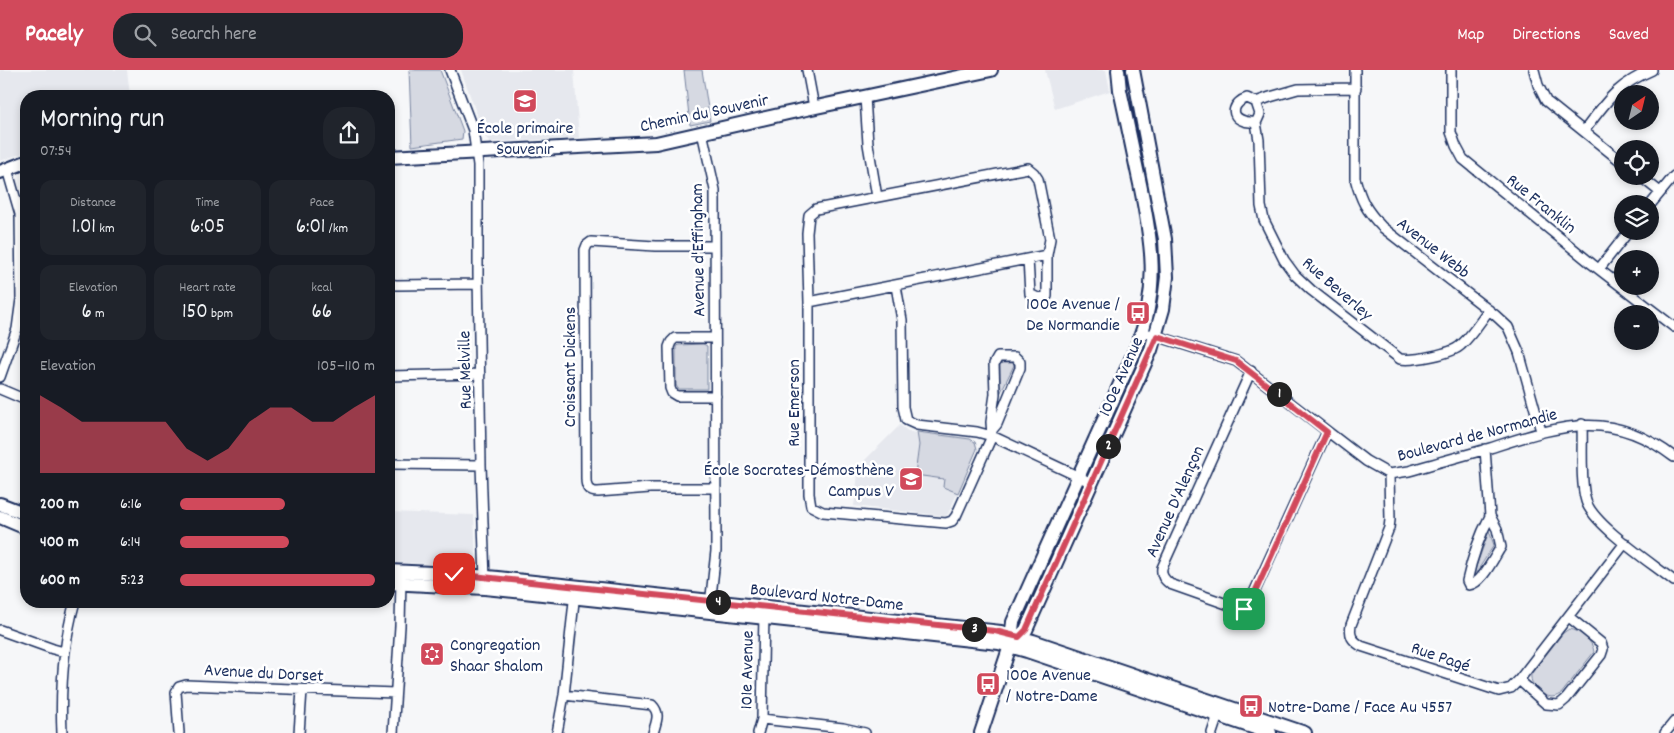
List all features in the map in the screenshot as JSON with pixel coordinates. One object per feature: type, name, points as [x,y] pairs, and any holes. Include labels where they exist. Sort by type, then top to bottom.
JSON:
[{"type":"street","name":"Rue Melville","points":[[450,70],[473,130],[477,152],[481,465],[485,583]]},
{"type":"street","points":[[807,70],[814,107]]},
{"type":"street","name":"Chemin du Souvenir","points":[[395,157],[649,144],[991,70]]},
{"type":"street","name":"100e Avenue","points":[[981,733],[1013,639],[1013,622],[1143,332],[1152,286],[1152,246],[1120,90],[1118,70]]},
{"type":"street","name":"100e Avenue","points":[[1013,639],[1026,630],[1157,336],[1163,309],[1166,288],[1166,248],[1133,70]]},
{"type":"street","name":"Avenue Webb","points":[[1355,70],[1355,178],[1360,196],[1368,212],[1382,227],[1489,310],[1508,328],[1520,352],[1541,431]]},
{"type":"street","name":"Rue Franklin","points":[[1451,70],[1451,132],[1463,159],[1674,327]]},
{"type":"street","points":[[1534,70],[1546,101],[1614,155]]},
{"type":"street","points":[[1584,131],[1614,92],[1630,80],[1652,70]]},
{"type":"street","points":[[1256,122],[1244,121],[1238,118],[1234,110],[1236,104],[1247,98],[1256,102],[1298,89],[1356,88]]},
{"type":"street","points":[[865,97],[868,144],[877,197]]},
{"type":"street","name":"Rue Beverley","points":[[1256,102],[1260,114],[1256,122],[1259,140],[1260,192],[1264,220],[1284,260],[1295,275],[1336,310],[1400,359],[1411,361],[1460,346],[1489,310]]},
{"type":"street","name":"Avenue d'Effingham","points":[[702,132],[714,186],[716,551],[710,607]]},
{"type":"street","points":[[20,164],[3,170],[20,214]]},
{"type":"street","name":"Rue Emerson","points":[[992,433],[956,516],[952,521],[946,523],[823,512],[811,506],[809,476],[809,215],[816,210],[1028,168],[1038,179],[1050,239],[1047,255],[1047,296],[1038,298],[1030,294],[1028,259]]},
{"type":"street","points":[[1658,195],[1674,176]]},
{"type":"street","points":[[1651,185],[1660,192]]},
{"type":"street","points":[[1599,269],[1622,240]]},
{"type":"street","name":"Croissant Dickens","points":[[714,246],[647,246],[591,242],[585,250],[584,301],[586,479],[588,489],[598,492],[650,488],[716,488]]},
{"type":"street","points":[[809,302],[1047,255]]},
{"type":"street","points":[[395,285],[478,284]]},
{"type":"street","points":[[896,286],[902,320],[904,417],[909,422],[917,425],[992,433],[1092,483]]},
{"type":"street","points":[[0,377],[17,329],[20,306]]},
{"type":"street","name":"Boulevard de Normandie","points":[[1143,332],[1236,361],[1366,461],[1390,474],[1408,471],[1541,431],[1582,424],[1611,426],[1624,430],[1644,438],[1674,457]]},
{"type":"street","name":"Avenue d'Effingham","points":[[715,338],[673,339],[670,347],[670,392],[675,396],[716,396]]},
{"type":"street","points":[[998,357],[1015,357],[1020,362],[1020,368],[992,433],[995,362],[998,357]]},
{"type":"street","name":"Avenue D'Alençon","points":[[1251,371],[1162,568],[1161,574],[1166,581],[1238,608],[1244,609],[1248,606],[1327,432]]},
{"type":"street","points":[[395,376],[480,374]]},
{"type":"street","points":[[0,390],[20,398]]},
{"type":"street","points":[[1582,424],[1586,502],[1594,516],[1674,580]]},
{"type":"street","points":[[1485,449],[1490,516],[1497,529],[1501,547],[1482,577],[1470,585],[1467,581],[1472,562],[1483,529],[1490,516]]},
{"type":"street","points":[[395,464],[481,465]]},
{"type":"street","name":"Rue Pagé","points":[[1390,474],[1389,528],[1351,625],[1350,634],[1353,640],[1361,646],[1499,691],[1511,688],[1519,680],[1626,543]]},
{"type":"street","points":[[0,504],[20,512]]},
{"type":"street","points":[[0,518],[20,526]]},
{"type":"street","points":[[393,733],[400,626],[395,578]]},
{"type":"street","name":"Boulevard Notre-Dame","points":[[395,578],[485,583],[1013,639],[1220,710],[1305,733]]},
{"type":"street","points":[[557,733],[564,695],[575,593]]},
{"type":"street","points":[[62,733],[61,689],[64,652],[73,608]]},
{"type":"street","name":"101e Avenue","points":[[758,733],[762,719],[764,613]]},
{"type":"street","points":[[1519,680],[1546,704],[1559,705],[1566,699],[1601,655],[1603,648],[1601,643],[1569,617]]},
{"type":"street","points":[[0,630],[64,652]]},
{"type":"street","name":"Avenue du Dorset","points":[[179,733],[176,692],[179,687],[194,685],[395,693]]},
{"type":"street","points":[[299,733],[302,690]]},
{"type":"street","points":[[564,695],[652,705],[657,710],[658,717],[653,733]]},
{"type":"street","points":[[1212,733],[1220,710]]},
{"type":"street","name":"Boulevard Notre-Dame","points":[[1220,710],[1270,733]]},
{"type":"street","points":[[762,719],[843,728],[865,733]]},
{"type":"street","points":[[1665,733],[1674,722]]},
{"type":"shaded area","points":[[0,70],[127,70],[129,90],[20,90],[20,154],[0,161]]},
{"type":"shaded area","points":[[409,70],[440,70],[463,131],[462,139],[412,146]]},
{"type":"shaded area","name":"École primaire Souvenir","points":[[461,70],[574,70],[579,138],[492,142],[488,140],[484,135]]},
{"type":"shaded area","points":[[684,70],[702,70],[710,121],[690,125]]},
{"type":"shaded area","points":[[1045,70],[1106,70],[1110,91],[1055,109]]},
{"type":"shaded area","points":[[703,344],[707,346],[707,389],[678,389],[676,385],[676,346]]},
{"type":"shaded area","points":[[1002,363],[1013,363],[1014,365],[1000,394],[1000,365]]},
{"type":"shaded area","name":"École Socrates-Démosthène Campus V","points":[[900,425],[909,432],[970,439],[977,444],[977,449],[948,514],[945,516],[854,506],[859,466]]},
{"type":"shaded area","points":[[917,432],[970,439],[975,442],[977,449],[958,493],[943,487],[944,479],[915,475],[919,445]]},
{"type":"shaded area","points":[[395,512],[474,515],[476,563],[471,566],[395,562]]},
{"type":"shaded area","points":[[1489,531],[1494,545],[1474,576],[1473,575]]},
{"type":"shaded area","points":[[1569,629],[1577,631],[1585,637],[1591,644],[1594,652],[1561,694],[1551,697],[1546,696],[1533,685],[1531,674],[1563,633]]},
{"type":"place","name":"École primaire Souvenir","points":[[525,101]]},
{"type":"place","name":"100e Avenue / De Normandie","points":[[1138,313]]},
{"type":"place","name":"École Socrates-Démosthène Campus V","points":[[911,479]]},
{"type":"place","name":"Congregation Shaar Shalom","points":[[432,654]]},
{"type":"place","name":"100e Avenue / Notre-Dame","points":[[988,684]]},
{"type":"place","name":"Notre-Dame / Face Au 4557","points":[[1251,706]]},
{"type":"route","points":[[454,574],[995,631],[1019,637],[1026,630],[1157,336],[1236,361],[1327,432],[1256,590],[1248,606],[1244,609]]}]
